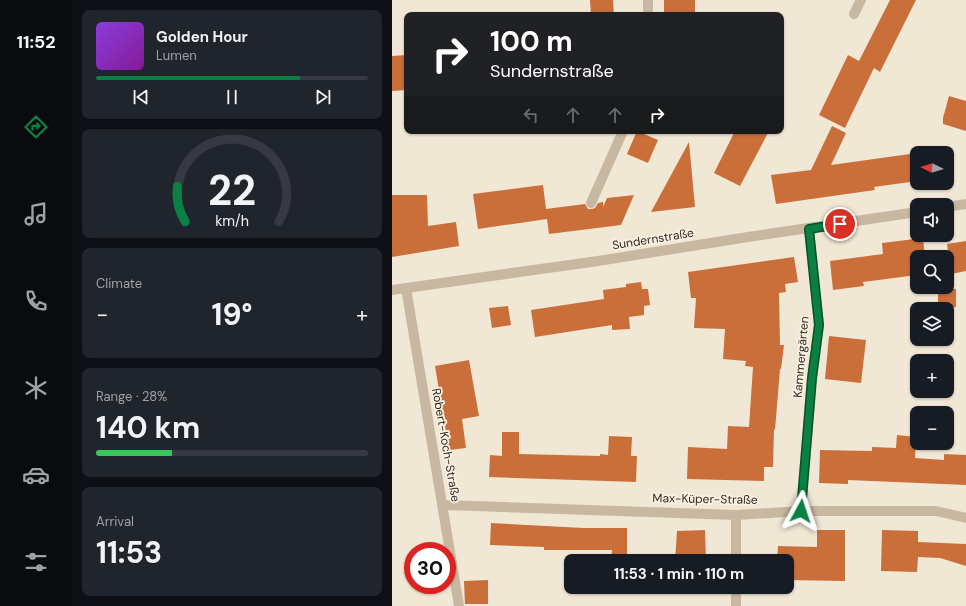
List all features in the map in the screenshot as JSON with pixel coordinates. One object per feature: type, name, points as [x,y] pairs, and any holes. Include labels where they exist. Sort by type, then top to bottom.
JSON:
[{"type":"street","points":[[648,0],[648,12]]},
{"type":"street","points":[[854,14],[861,0]]},
{"type":"street","points":[[591,203],[622,134]]},
{"type":"street","points":[[954,206],[966,204]]},
{"type":"street","name":"Sundernstraße","points":[[392,290],[598,261],[910,213]]},
{"type":"street","name":"Kammergärten","points":[[801,511],[812,378],[819,325],[809,229]]},
{"type":"street","name":"Robert-Koch-Straße","points":[[406,288],[459,606]]},
{"type":"street","name":"Max-Küper-Straße","points":[[443,505],[736,515],[801,511],[936,511],[966,518]]},
{"type":"street","points":[[736,515],[736,554]]},
{"type":"street","points":[[736,594],[736,606]]},
{"type":"building","points":[[590,0],[613,0],[614,12],[591,12]]},
{"type":"building","points":[[664,0],[695,0],[695,12],[664,12]]},
{"type":"building","points":[[890,0],[916,0],[880,72],[874,68],[845,128],[819,115],[848,55],[859,61]]},
{"type":"building","points":[[404,55],[404,90],[392,91],[392,56]]},
{"type":"building","points":[[949,96],[966,101],[966,131],[943,124],[943,118]]},
{"type":"building","points":[[832,126],[846,133],[831,165],[910,154],[910,182],[874,187],[875,190],[776,204],[771,175],[811,170]]},
{"type":"building","points":[[636,134],[644,134],[658,140],[648,163],[627,154]]},
{"type":"building","points":[[734,134],[767,134],[740,186],[714,173]]},
{"type":"building","points":[[689,142],[695,207],[651,212]]},
{"type":"building","points":[[543,185],[546,209],[585,204],[588,209],[592,209],[595,208],[598,203],[603,202],[603,207],[607,198],[634,195],[621,225],[549,234],[547,219],[478,229],[473,194]]},
{"type":"building","points":[[392,195],[427,195],[428,226],[456,222],[459,246],[392,257]]},
{"type":"building","points":[[910,240],[910,242],[923,242],[924,250],[910,250],[910,276],[863,282],[864,286],[833,290],[830,261],[883,254],[882,243]]},
{"type":"building","points":[[966,241],[966,271],[954,273],[954,250],[948,250],[947,244]]},
{"type":"building","points":[[794,257],[798,282],[785,284],[786,292],[779,293],[780,345],[784,345],[780,369],[775,430],[774,429],[773,467],[764,467],[764,481],[687,479],[688,447],[727,449],[728,426],[749,427],[753,367],[745,366],[746,361],[723,359],[725,329],[694,328],[696,298],[691,298],[688,272]]},
{"type":"building","points":[[641,282],[642,289],[648,289],[650,305],[644,306],[644,315],[629,317],[630,329],[612,330],[612,325],[535,337],[531,310],[604,299],[603,290],[626,287],[626,284]]},
{"type":"building","points":[[954,289],[956,289],[956,307],[954,307],[954,302],[938,302],[938,294],[954,294]]},
{"type":"building","points":[[508,306],[511,325],[492,328],[489,308]]},
{"type":"building","points":[[829,336],[866,340],[861,383],[825,379]]},
{"type":"building","points":[[469,360],[479,416],[462,419],[466,448],[449,450],[435,366]]},
{"type":"building","points":[[502,432],[519,432],[519,454],[608,455],[609,436],[632,437],[631,456],[637,456],[636,482],[489,477],[490,455],[502,456]]},
{"type":"building","points":[[897,435],[910,436],[910,450],[915,450],[915,458],[944,460],[944,454],[966,455],[966,485],[848,480],[848,484],[819,483],[820,450],[872,451],[872,447],[896,448]]},
{"type":"building","points":[[491,523],[583,528],[627,528],[627,554],[612,554],[612,550],[544,550],[544,547],[490,545]]},
{"type":"building","points":[[705,530],[706,554],[675,554],[677,531]]},
{"type":"building","points":[[817,530],[845,530],[845,581],[794,580],[794,554],[777,554],[778,546],[817,547]]},
{"type":"building","points":[[882,530],[918,531],[918,542],[966,544],[966,566],[940,558],[918,557],[917,572],[881,571]]},
{"type":"building","points":[[488,580],[488,604],[465,604],[464,581]]},
{"type":"route","points":[[801,511],[812,378],[819,325],[809,229],[840,224]]}]
